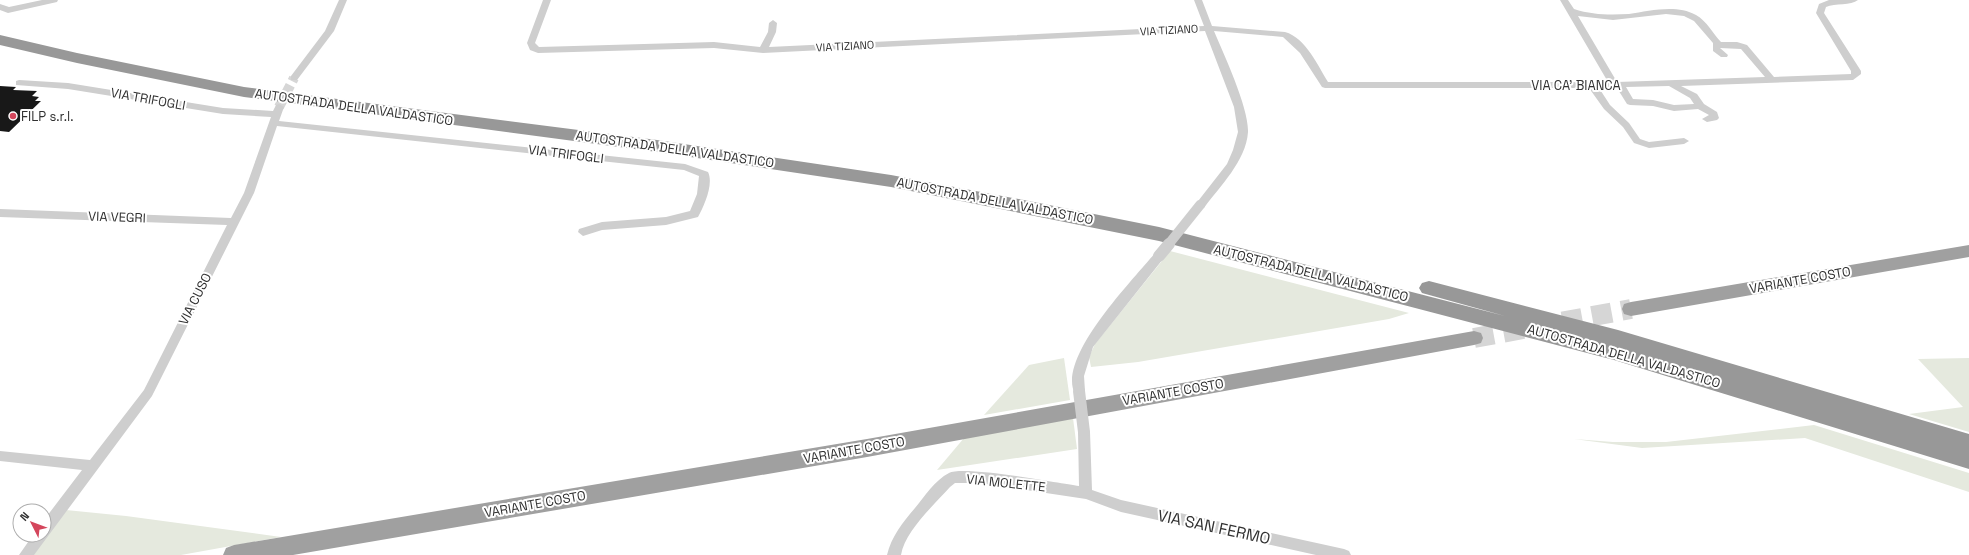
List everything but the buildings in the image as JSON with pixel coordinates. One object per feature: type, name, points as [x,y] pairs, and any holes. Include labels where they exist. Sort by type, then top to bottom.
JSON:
[{"type":"highway","name":"AUTOSTRADA DELLA VALDASTICO","points":[[0,28],[27,41],[92,61],[244,92],[657,146],[891,181],[1029,207],[1159,234],[1614,352],[1969,459]]},
{"type":"highway","name":"AUTOSTRADA DELLA VALDASTICO","points":[[0,40],[27,41],[269,84],[660,135],[908,172],[1168,223],[1618,338],[1969,444]]},
{"type":"highway","name":"VARIANTE COSTO","points":[[1631,309],[1969,251]]},
{"type":"highway","name":"VARIANTE COSTO","points":[[234,555],[867,448],[1474,338]]},
{"type":"street","points":[[0,7],[8,10],[54,0]]},
{"type":"street","points":[[294,78],[333,23],[344,0]]},
{"type":"street","name":"VIA TIZIANO","points":[[547,0],[531,43],[533,48],[538,50],[714,45],[763,50],[1209,28]]},
{"type":"street","points":[[1086,493],[1084,432],[1078,376],[1082,359],[1088,345],[1119,304],[1200,205],[1230,165],[1238,150],[1242,132],[1239,107],[1198,0]]},
{"type":"street","points":[[1564,0],[1617,85],[1630,102],[1653,103],[1674,108],[1700,106]]},
{"type":"street","name":"VIA CA' BIANCA","points":[[1209,28],[1286,35],[1299,45],[1326,85],[1617,85],[1846,78],[1856,74],[1848,57],[1820,13],[1820,9],[1825,4],[1854,0]]},
{"type":"street","points":[[1570,11],[1584,15],[1606,16],[1638,15],[1659,11],[1688,15],[1696,19],[1718,44],[1744,46],[1772,80]]},
{"type":"street","points":[[763,50],[772,32],[773,23]]},
{"type":"street","points":[[1718,44],[1715,47],[1724,55]]},
{"type":"street","name":"VIA TRIFOGLI","points":[[19,83],[68,86],[223,111],[277,115],[685,168],[704,174],[699,204],[694,214],[666,221],[602,226],[583,232]]},
{"type":"street","points":[[1669,83],[1694,96],[1700,106],[1714,114],[1714,118],[1707,119]]},
{"type":"street","points":[[1592,85],[1607,108],[1626,125],[1638,141],[1649,144],[1684,141]]},
{"type":"street","name":"VIA CUSO","points":[[52,520],[148,393],[248,193],[277,115]]},
{"type":"street","name":"VIA VEGRI","points":[[0,213],[234,222]]},
{"type":"street","points":[[0,456],[89,471]]},
{"type":"street","name":"VIA MOLETTE","points":[[894,555],[894,550],[904,533],[945,483],[953,478],[979,477],[1086,493]]},
{"type":"street","name":"VIA SAN FERMO","points":[[1086,493],[1121,506],[1344,555]]},
{"type":"street","points":[[26,555],[35,543]]},
{"type":"shaded area","points":[[1170,251],[1409,313],[1389,319],[1138,362],[1091,367],[1089,357],[1095,344]]},
{"type":"shaded area","points":[[1064,358],[1070,400],[984,415],[1029,365]]},
{"type":"shaded area","points":[[1969,358],[1969,432],[1909,414],[1963,407],[1918,359]]},
{"type":"shaded area","points":[[1073,418],[1077,449],[937,470],[964,438]]},
{"type":"shaded area","points":[[1814,425],[1969,473],[1969,492],[1805,438],[1642,448],[1574,439],[1613,442],[1666,442]]},
{"type":"shaded area","points":[[66,510],[126,516],[281,537],[181,555],[31,555],[40,543],[52,543],[52,528]]},
{"type":"tunnel","points":[[279,107],[294,78]]},
{"type":"tunnel","points":[[1474,338],[1631,309]]},
{"type":"place","name":"FILP s.r.l.","points":[[13,116]]}]
